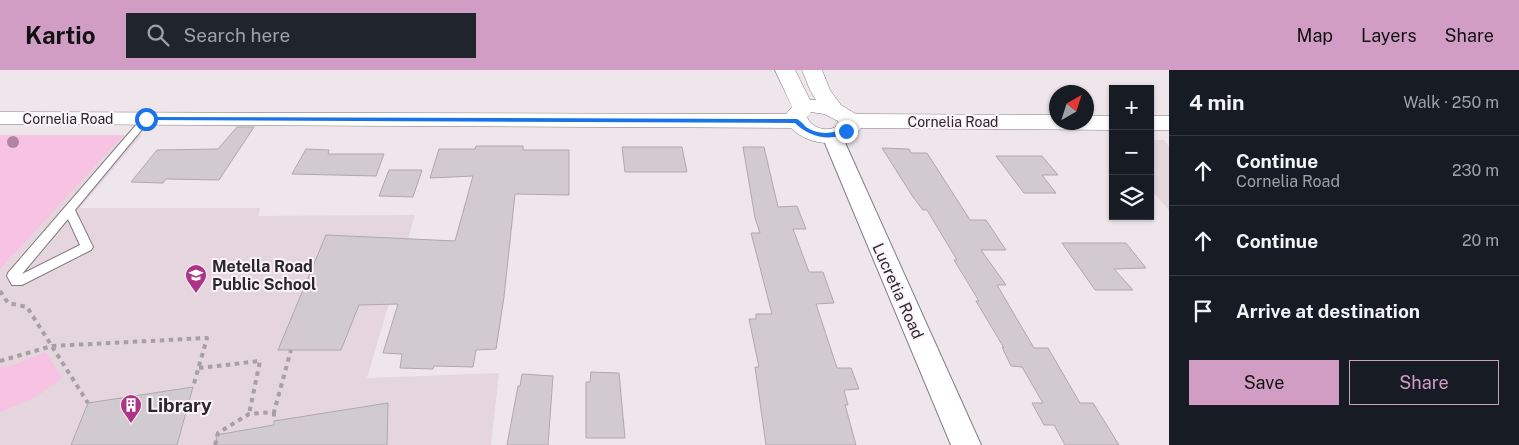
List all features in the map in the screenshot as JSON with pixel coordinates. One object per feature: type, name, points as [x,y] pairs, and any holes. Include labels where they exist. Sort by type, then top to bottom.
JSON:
[{"type":"street","points":[[785,70],[800,115]]},
{"type":"street","name":"Lucretia Road","points":[[812,70],[820,90],[839,122],[966,445]]},
{"type":"street","name":"Cornelia Road","points":[[0,118],[146,119],[800,115],[805,129],[813,133],[839,122],[1049,122]]},
{"type":"street","name":"Cornelia Road","points":[[1094,123],[1109,123]]},
{"type":"street","points":[[1154,123],[1169,123]]},
{"type":"lane","points":[[69,209],[87,247],[17,282],[13,276],[69,209],[146,119]]},
{"type":"path","points":[[0,291],[8,303],[27,307],[88,403]]},
{"type":"path","points":[[0,361],[52,346],[208,338],[193,387]]},
{"type":"path","points":[[274,421],[274,412],[291,350]]},
{"type":"path","points":[[199,368],[260,361],[249,414]]},
{"type":"path","points":[[215,445],[218,432],[249,414],[274,412]]},
{"type":"shaded area","name":"Metella Road Public School","points":[[0,135],[142,135],[80,208],[260,208],[258,216],[415,215],[367,378],[499,373],[491,445],[0,445]]},
{"type":"shaded area","points":[[0,135],[124,135],[0,269]]},
{"type":"shaded area","points":[[1154,140],[1164,140],[1169,146],[1169,210],[1154,193]]},
{"type":"shaded area","points":[[46,352],[62,378],[36,397],[0,412],[0,367],[11,366]]},
{"type":"building","points":[[237,127],[254,127],[219,180],[166,179],[163,183],[131,182],[157,150],[218,149]]},
{"type":"building","points":[[476,146],[523,146],[523,150],[569,150],[569,195],[515,194],[504,297],[496,349],[476,350],[473,367],[434,366],[433,369],[400,368],[402,354],[383,353],[398,304],[359,305],[341,350],[278,350],[326,235],[455,241],[473,176],[430,178],[439,149],[475,149]]},
{"type":"building","points":[[622,147],[682,147],[687,172],[625,172]]},
{"type":"building","points":[[743,147],[764,147],[778,207],[797,206],[806,229],[793,229],[809,272],[823,272],[834,303],[816,304],[837,368],[851,368],[859,389],[844,390],[848,405],[845,405],[856,445],[766,445],[755,367],[759,367],[749,319],[756,319],[756,314],[772,314],[751,233],[760,233],[755,218]]},
{"type":"building","points":[[882,148],[909,149],[911,153],[927,153],[970,220],[986,220],[1006,250],[981,250],[1006,285],[997,285],[1034,348],[1048,348],[1080,403],[1093,403],[1119,445],[1065,445],[1054,425],[1044,425],[1032,403],[1043,403],[1022,367],[1011,366],[1002,347],[1004,348],[976,301],[979,301],[954,260],[957,260],[927,210],[923,210],[913,197]]},
{"type":"building","points":[[306,149],[329,150],[328,154],[384,154],[376,176],[292,174]]},
{"type":"building","points":[[996,156],[1042,156],[1058,175],[1042,175],[1056,193],[1024,193]]},
{"type":"building","points":[[389,170],[422,170],[413,197],[379,196]]},
{"type":"building","points":[[1062,243],[1126,243],[1146,268],[1114,269],[1133,290],[1095,290]]},
{"type":"building","points":[[591,372],[619,373],[625,438],[586,438],[586,382],[590,382]]},
{"type":"building","points":[[522,374],[553,376],[548,445],[507,445]]},
{"type":"building","name":"Library","points":[[193,387],[177,445],[71,445],[88,403]]},
{"type":"building","points":[[388,403],[387,445],[217,445],[216,435],[274,425],[274,421]]},
{"type":"place","name":"Metella Road Public School","points":[[196,294]]},
{"type":"place","name":"Library","points":[[131,424]]},
{"type":"route","points":[[146,119],[797,121],[805,129],[823,136],[832,136],[846,131]]}]
